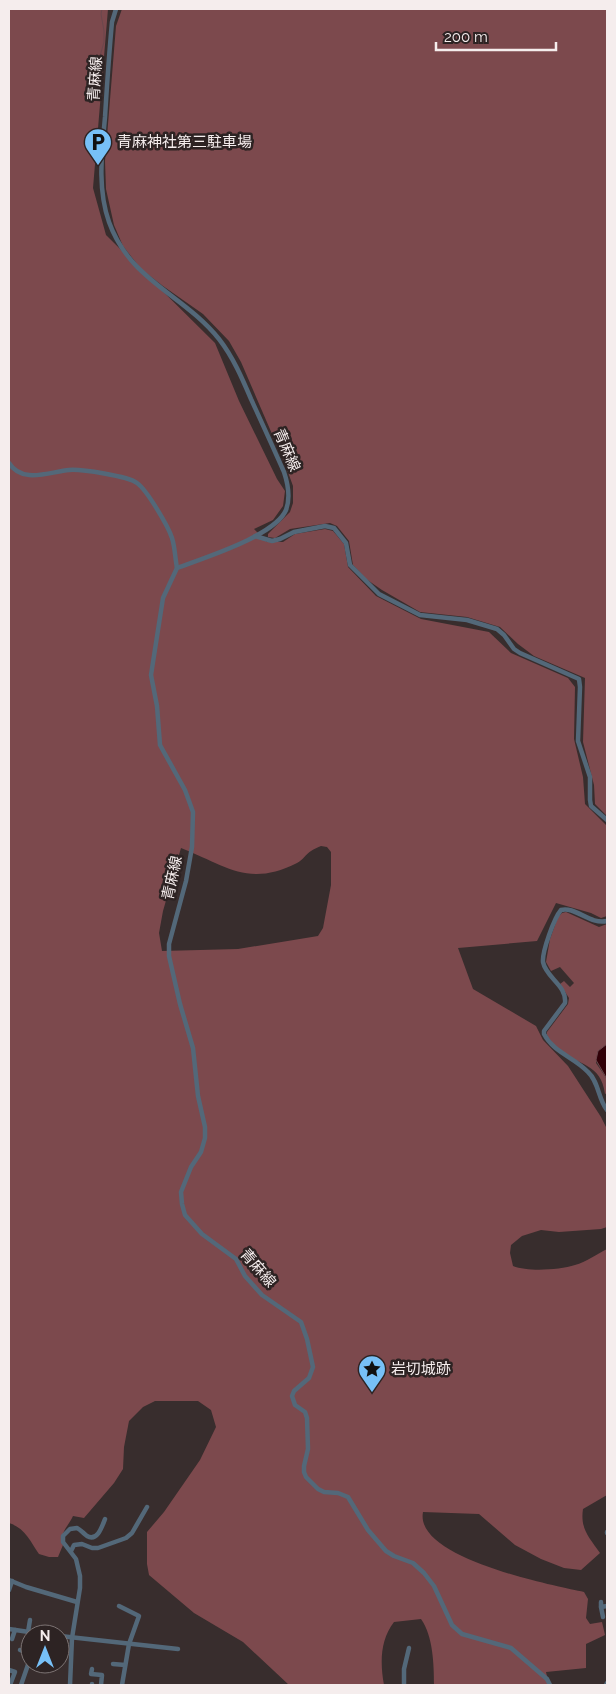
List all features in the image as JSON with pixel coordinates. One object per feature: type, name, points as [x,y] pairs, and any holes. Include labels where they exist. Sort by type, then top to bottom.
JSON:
[{"type":"street","name":"青麻線","points":[[116,9],[112,22],[102,163],[102,192],[109,222],[127,257],[150,280],[210,328],[228,350],[284,472],[289,492],[286,511],[272,526],[255,536],[177,568],[163,598],[151,675],[157,706],[160,744],[185,790],[193,812],[192,846],[186,882],[169,944],[180,1004],[193,1048],[205,1138],[201,1152],[181,1192],[182,1204],[191,1222],[202,1234],[236,1259],[245,1276],[262,1295],[301,1322],[307,1339],[312,1367],[309,1378],[294,1391],[292,1396],[295,1405],[305,1412],[307,1418],[308,1449],[304,1466],[306,1477],[318,1489],[324,1492],[338,1492],[348,1497],[373,1537],[386,1551],[413,1563],[424,1574],[434,1586],[456,1630],[469,1636],[511,1648],[547,1678],[550,1685]]},
{"type":"street","points":[[9,463],[16,471],[24,474],[38,475],[70,470],[132,480],[142,487],[170,534],[177,568]]},
{"type":"street","points":[[255,536],[272,541],[294,532],[325,526],[334,528],[346,543],[350,565],[379,594],[420,615],[468,620],[497,629],[514,649],[520,653],[579,679],[578,740],[590,777],[591,806],[607,820]]},
{"type":"street","points":[[607,922],[598,922],[566,909],[561,910],[548,939],[543,962],[548,972],[561,988],[565,999],[565,1003],[544,1031],[544,1034],[557,1050],[589,1072],[594,1079],[607,1110]]},
{"type":"street","points":[[70,1551],[74,1546],[82,1544],[98,1548],[126,1538],[132,1533],[147,1507]]},
{"type":"street","points":[[70,1685],[72,1638],[80,1576],[79,1566],[63,1542],[63,1536],[70,1529],[77,1528],[88,1537],[94,1537],[99,1534],[105,1519]]},
{"type":"street","points":[[9,1590],[10,1580],[26,1587],[77,1602]]},
{"type":"street","points":[[603,1617],[601,1604],[607,1606]]},
{"type":"street","points":[[120,1606],[139,1616],[129,1644],[122,1685]]},
{"type":"street","points":[[29,1624],[30,1620]]},
{"type":"street","points":[[9,1629],[20,1631]]},
{"type":"street","points":[[12,1639],[15,1630]]},
{"type":"street","points":[[72,1638],[178,1649]]},
{"type":"street","points":[[404,1685],[404,1669],[409,1648]]},
{"type":"street","points":[[113,1664],[125,1665]]},
{"type":"street","points":[[92,1669],[92,1674],[102,1675],[101,1685]]},
{"type":"street","points":[[9,1670],[14,1672],[10,1685]]},
{"type":"shaded area","points":[[9,9],[108,9],[93,188],[106,235],[215,343],[239,401],[277,479],[285,491],[283,506],[273,520],[254,529],[267,542],[283,542],[295,534],[325,529],[333,531],[344,544],[348,567],[376,596],[421,619],[489,632],[511,653],[568,678],[575,687],[574,739],[583,777],[585,804],[607,826],[607,916],[601,918],[591,913],[556,903],[537,941],[458,948],[473,989],[536,1026],[543,1040],[568,1066],[607,1129],[607,1227],[559,1232],[541,1230],[522,1236],[511,1245],[510,1253],[513,1266],[544,1270],[575,1265],[607,1249],[607,1495],[583,1509],[582,1516],[586,1532],[600,1553],[581,1570],[564,1568],[541,1559],[515,1545],[479,1514],[423,1512],[426,1528],[440,1543],[461,1556],[516,1576],[584,1592],[588,1599],[586,1618],[590,1624],[602,1622],[605,1635],[586,1644],[586,1668],[546,1672],[549,1685],[434,1685],[430,1642],[421,1619],[394,1622],[386,1636],[382,1652],[384,1685],[289,1685],[243,1642],[194,1613],[149,1575],[147,1532],[164,1512],[200,1460],[216,1427],[211,1410],[198,1401],[155,1401],[143,1407],[129,1421],[124,1447],[123,1469],[114,1483],[84,1518],[73,1516],[63,1534],[63,1545],[58,1557],[39,1554],[23,1532],[15,1525],[9,1523]],"holes":[[[321,846],[327,847],[331,852],[331,885],[323,928],[318,936],[238,949],[162,951],[159,933],[163,911],[181,848],[224,867],[250,874],[264,874],[299,862],[316,848]]]},
{"type":"shaded area","points":[[122,9],[607,9],[607,816],[595,804],[594,785],[583,742],[585,678],[534,656],[500,627],[467,617],[420,612],[382,590],[366,579],[353,565],[349,541],[337,526],[330,523],[290,529],[275,538],[268,537],[268,534],[290,512],[293,503],[293,486],[241,362],[229,341],[203,314],[141,269],[123,246],[114,225],[106,189],[105,161],[116,26]]},
{"type":"shaded area","points":[[566,912],[599,927],[607,924],[607,1044],[598,1053],[596,1063],[607,1079],[607,1093],[605,1094],[599,1076],[588,1066],[559,1050],[547,1035],[547,1032],[568,1004],[569,998],[560,984],[564,981],[570,987],[574,983],[560,967],[551,971],[546,962],[550,939],[558,917]]},
{"type":"shaded area","points":[[607,1044],[607,1079],[596,1060],[598,1051]]},
{"type":"waterway","points":[[93,90],[96,70],[104,42],[102,9]]},
{"type":"place","name":"青麻神社第三駐車場","points":[[98,166]]},
{"type":"place","name":"岩切城跡","points":[[372,1393]]}]
